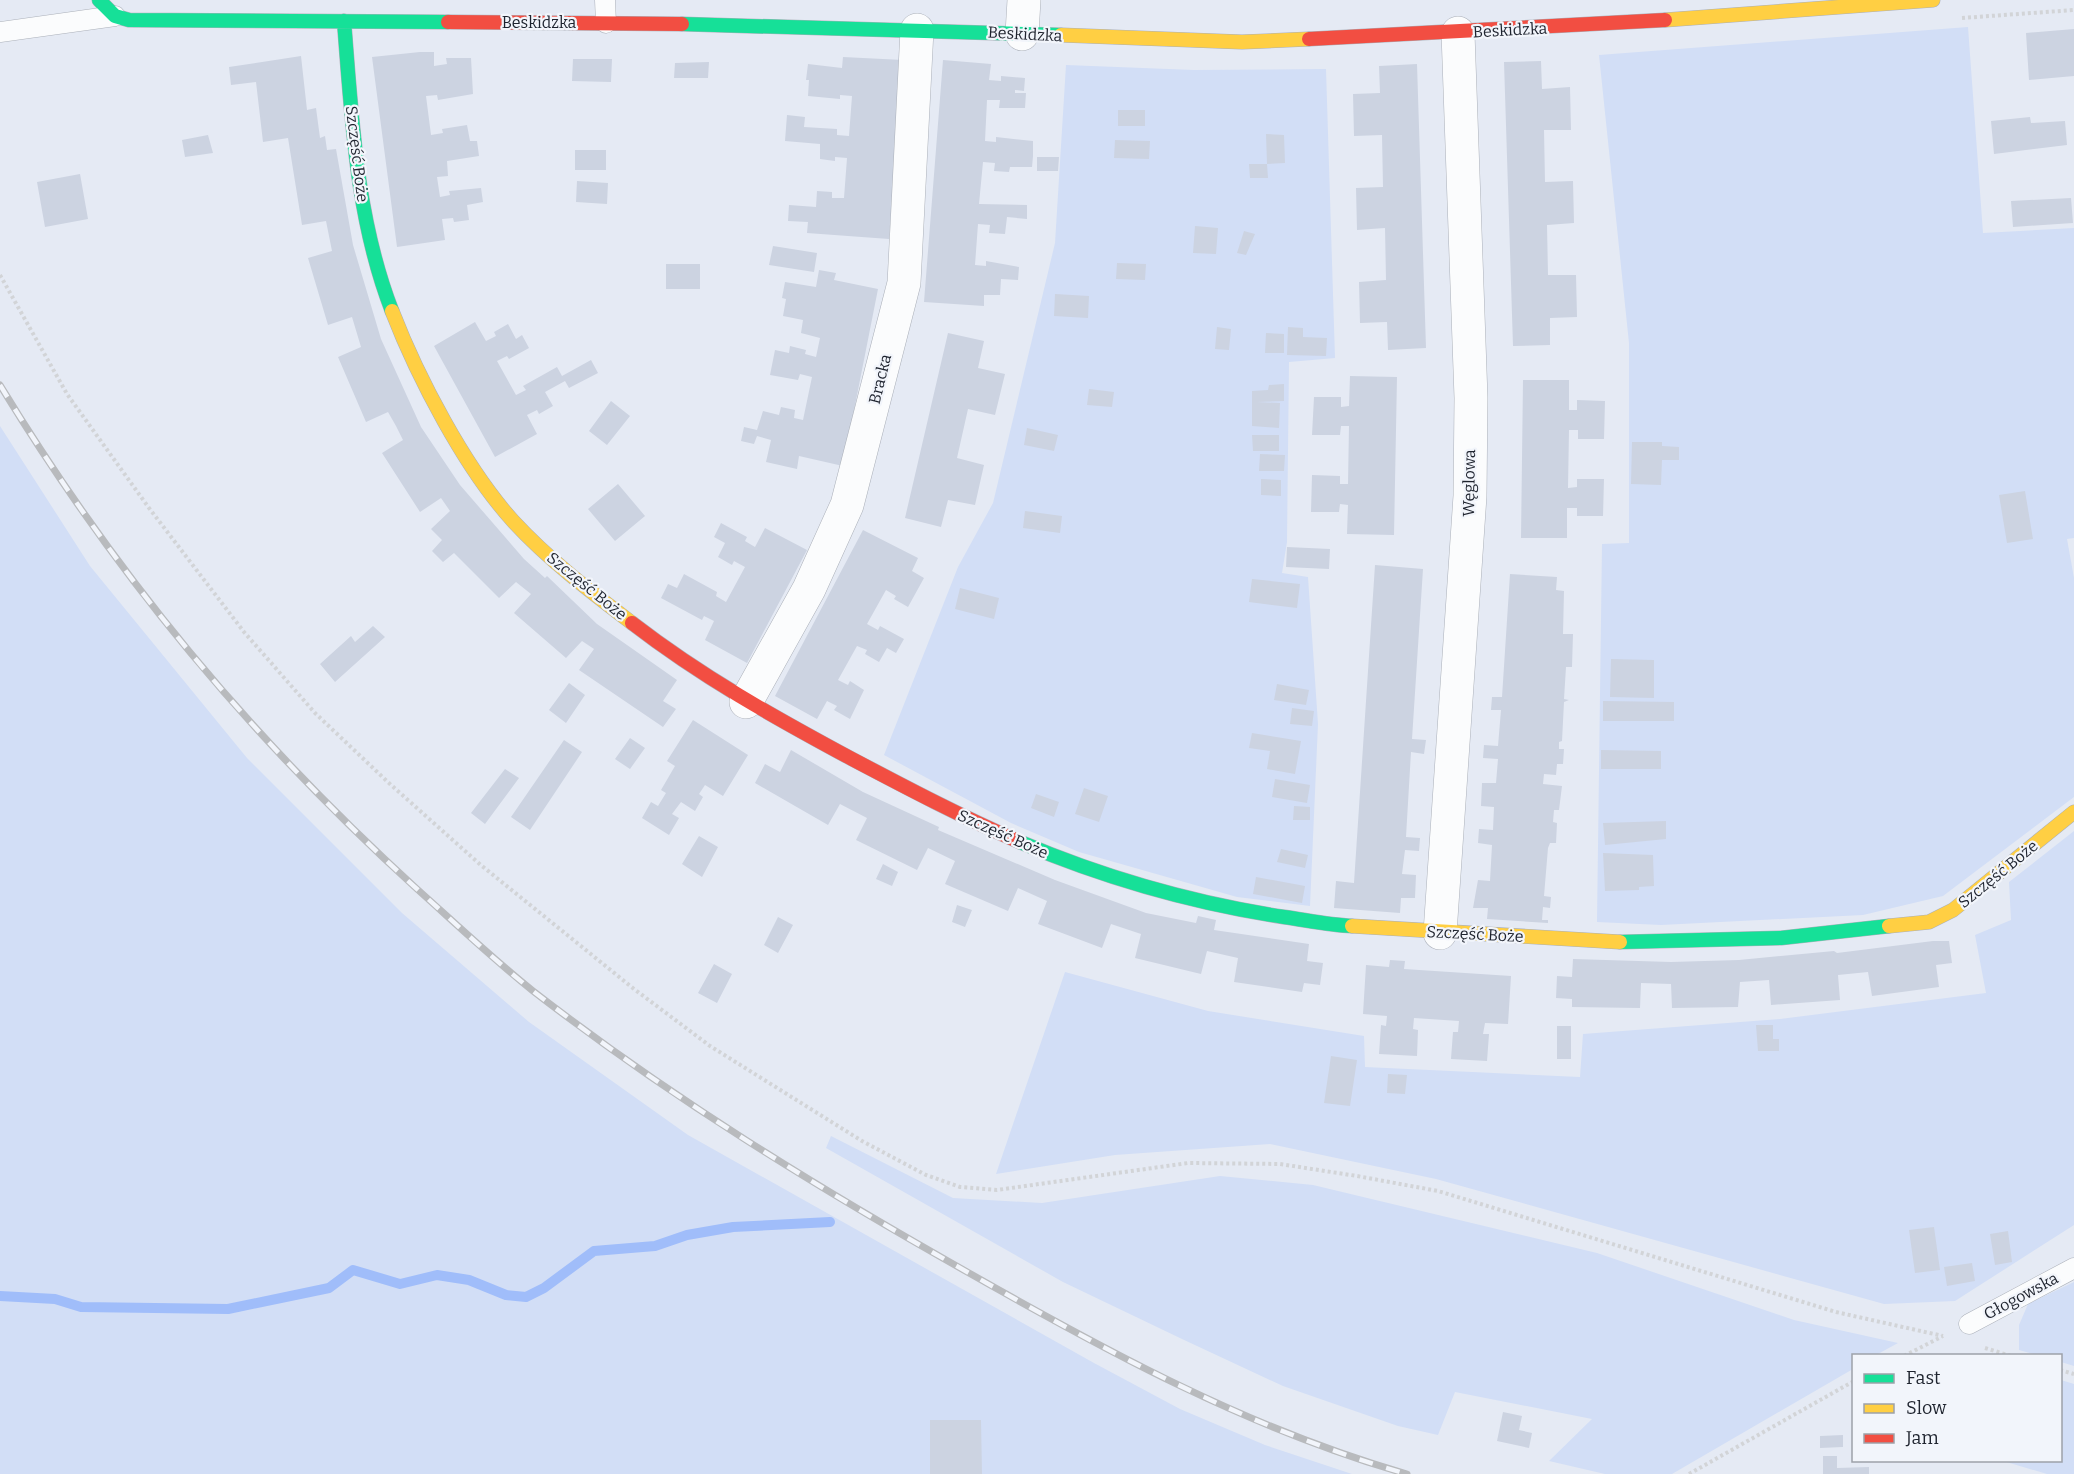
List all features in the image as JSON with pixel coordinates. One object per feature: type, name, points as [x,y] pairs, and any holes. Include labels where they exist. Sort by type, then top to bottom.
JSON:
[{"type":"street","points":[[99,0],[116,16]]},
{"type":"street","points":[[1022,34],[1024,0]]},
{"type":"street","name":"Beskidzka","points":[[116,16],[129,20],[606,23],[917,30],[1242,42],[1458,33],[1770,14],[1933,0]]},
{"type":"street","name":"Szczęść Boże","points":[[344,21],[355,159],[366,224],[383,287],[410,357],[480,480],[513,521],[561,568],[666,650],[746,702],[915,792],[992,830],[1085,869],[1150,890],[1231,909],[1345,926],[1440,933],[1602,942],[1697,942],[1804,936],[1929,922],[1953,910],[2074,812]]},
{"type":"street","name":"Bracka","points":[[746,702],[809,589],[847,505],[896,316],[904,283],[917,30]]},
{"type":"street","name":"Węglowa","points":[[1440,933],[1470,496],[1471,398],[1458,33]]},
{"type":"lane","points":[[221,20],[224,0]]},
{"type":"lane","points":[[488,0],[490,22]]},
{"type":"lane","points":[[605,0],[606,23]]},
{"type":"lane","points":[[0,32],[116,16]]},
{"type":"lane","name":"Głogowska","points":[[1969,1324],[2074,1268]]},
{"type":"path","points":[[0,275],[67,394],[244,632],[315,713],[482,866],[634,988],[710,1046],[862,1141],[926,1175],[960,1187],[997,1190],[1188,1163],[1280,1164],[1357,1176],[1438,1191],[1836,1312],[1954,1339]]},
{"type":"path","points":[[1908,1354],[1969,1324]]},
{"type":"path","points":[[1977,1346],[2003,1354]]},
{"type":"path","points":[[1689,1474],[1852,1382]]},
{"type":"shaded area","points":[[1968,27],[1983,233],[2074,228],[2074,538],[2067,539],[2074,578],[2074,797],[1943,896],[1863,915],[1661,925],[1597,922],[1602,544],[1629,543],[1629,343],[1599,55]]},
{"type":"shaded area","points":[[1066,65],[1194,70],[1326,69],[1335,358],[1289,362],[1287,542],[1282,573],[1308,577],[1318,724],[1310,906],[1237,897],[1079,852],[1011,823],[884,755],[958,567],[993,503],[1055,243]]},
{"type":"shaded area","points":[[0,426],[90,566],[247,758],[402,913],[529,1022],[688,1135],[1094,1363],[1180,1409],[1265,1445],[1352,1474],[0,1474]]},
{"type":"shaded area","points":[[2074,831],[2074,1225],[1955,1301],[1884,1304],[1436,1179],[1270,1144],[1115,1155],[996,1174],[1065,972],[1208,1011],[1364,1036],[1365,1067],[1580,1077],[1583,1034],[1780,1019],[1986,993],[1975,935],[2011,920],[2009,882]]},
{"type":"shaded area","points":[[831,1136],[953,1198],[1042,1203],[1220,1176],[1313,1185],[1597,1253],[1794,1320],[1898,1343],[1878,1354],[1852,1354],[1852,1370],[1672,1474],[1605,1474],[1549,1461],[1592,1419],[1455,1392],[1438,1435],[1398,1426],[1283,1386],[1063,1282],[826,1148]]},
{"type":"shaded area","points":[[2074,1282],[2074,1366],[2062,1362],[2062,1354],[2033,1354],[2019,1350],[2019,1325],[2028,1304]]},
{"type":"shaded area","points":[[2062,1380],[2074,1384],[2074,1474],[2047,1474],[2006,1462],[2062,1462]]},
{"type":"building","points":[[2074,29],[2074,76],[2029,80],[2026,33]]},
{"type":"building","points":[[434,52],[434,66],[447,64],[446,58],[471,58],[473,94],[438,100],[437,95],[426,96],[431,135],[443,133],[442,129],[467,125],[470,141],[477,141],[479,156],[447,161],[448,176],[437,177],[440,197],[450,195],[449,191],[481,188],[483,202],[467,205],[469,220],[454,222],[453,218],[442,219],[445,240],[397,247],[372,57]]},
{"type":"building","points":[[301,56],[307,110],[316,108],[320,138],[325,136],[327,150],[336,149],[353,245],[381,339],[421,427],[460,485],[524,559],[545,578],[547,576],[597,624],[677,680],[663,701],[676,709],[663,727],[579,670],[594,649],[582,641],[566,658],[514,613],[531,594],[516,582],[499,598],[454,553],[443,562],[432,551],[442,540],[431,529],[450,511],[441,498],[420,512],[382,453],[403,440],[396,426],[388,412],[366,422],[338,357],[361,347],[352,317],[328,325],[308,258],[332,251],[326,221],[302,225],[288,138],[263,142],[256,82],[231,85],[229,67]]},
{"type":"building","points":[[843,57],[903,60],[889,239],[807,233],[808,222],[788,221],[789,205],[816,207],[817,191],[832,192],[832,198],[844,198],[847,158],[835,157],[835,161],[820,159],[820,144],[785,141],[787,115],[805,117],[804,127],[837,129],[837,135],[849,136],[852,96],[840,95],[840,99],[808,96],[809,80],[806,80],[808,64],[842,68]]},
{"type":"building","points":[[573,59],[612,59],[611,82],[572,81]]},
{"type":"building","points":[[943,60],[991,64],[989,80],[1001,81],[1001,76],[1025,78],[1024,91],[1015,90],[1015,93],[1026,93],[1025,108],[999,108],[1000,100],[987,100],[985,141],[996,142],[996,137],[1033,141],[1033,156],[1032,167],[1010,167],[1009,172],[994,171],[995,163],[983,162],[979,204],[1027,205],[1027,219],[1007,217],[1005,234],[989,233],[990,225],[978,224],[975,265],[986,266],[986,261],[1019,267],[1018,280],[1001,279],[1000,295],[984,295],[984,306],[924,302]]},
{"type":"building","points":[[1541,61],[1542,89],[1570,87],[1571,130],[1544,130],[1545,182],[1573,181],[1574,223],[1547,225],[1548,275],[1576,275],[1577,317],[1550,318],[1550,345],[1513,346],[1504,62]]},
{"type":"building","points":[[709,62],[708,78],[674,78],[675,63]]},
{"type":"building","points":[[1417,64],[1426,348],[1388,350],[1387,322],[1360,323],[1359,282],[1386,280],[1385,228],[1357,230],[1356,188],[1383,187],[1382,135],[1354,136],[1353,94],[1380,93],[1379,66]]},
{"type":"building","points":[[1118,110],[1145,110],[1145,126],[1118,126]]},
{"type":"building","points":[[2030,117],[2031,123],[2065,121],[2067,145],[1994,154],[1991,121]]},
{"type":"building","points":[[1266,134],[1284,135],[1285,163],[1267,164]]},
{"type":"building","points":[[208,135],[213,153],[185,157],[182,140]]},
{"type":"building","points":[[1115,140],[1150,141],[1149,159],[1114,158]]},
{"type":"building","points":[[575,150],[606,150],[606,170],[575,170]]},
{"type":"building","points":[[1037,157],[1059,157],[1058,171],[1037,171]]},
{"type":"building","points":[[1249,164],[1267,164],[1268,178],[1250,178]]},
{"type":"building","points":[[80,174],[88,219],[45,227],[37,182]]},
{"type":"building","points":[[577,181],[608,183],[607,204],[576,202]]},
{"type":"building","points":[[2071,198],[2073,223],[2013,227],[2011,201]]},
{"type":"building","points":[[1195,226],[1218,228],[1216,254],[1193,253]]},
{"type":"building","points":[[1244,231],[1255,234],[1246,255],[1237,253]]},
{"type":"building","points":[[773,246],[817,253],[814,272],[769,265]]},
{"type":"building","points":[[1117,263],[1146,264],[1145,280],[1116,279]]},
{"type":"building","points":[[666,264],[700,264],[700,289],[666,289]]},
{"type":"building","points":[[819,270],[836,273],[834,280],[878,289],[843,466],[799,456],[797,469],[766,462],[771,440],[757,436],[754,444],[741,441],[744,427],[757,430],[763,411],[779,415],[781,407],[795,410],[794,418],[803,420],[812,377],[800,374],[798,380],[770,375],[775,350],[789,353],[790,346],[806,350],[805,354],[816,357],[820,338],[801,333],[803,320],[783,316],[786,299],[782,298],[785,282],[816,287]]},
{"type":"building","points":[[1055,294],[1089,296],[1088,318],[1054,316]]},
{"type":"building","points":[[475,322],[486,341],[496,336],[494,332],[508,324],[516,339],[522,335],[529,348],[509,359],[507,356],[497,361],[516,395],[526,390],[523,386],[557,367],[562,376],[591,360],[598,373],[569,388],[565,381],[545,392],[553,406],[539,414],[537,410],[527,415],[537,434],[495,457],[434,346]]},
{"type":"building","points":[[1217,327],[1231,329],[1229,350],[1215,349]]},
{"type":"building","points":[[1288,327],[1303,328],[1303,337],[1327,338],[1326,356],[1287,355]]},
{"type":"building","points":[[948,333],[984,341],[978,368],[1005,374],[995,415],[968,409],[957,458],[984,465],[975,505],[948,500],[941,527],[905,518]]},
{"type":"building","points":[[1266,333],[1284,334],[1284,353],[1265,353]]},
{"type":"building","points":[[1350,376],[1397,377],[1394,535],[1347,534],[1348,505],[1340,504],[1339,512],[1311,512],[1312,475],[1340,476],[1340,484],[1348,484],[1349,426],[1341,426],[1340,435],[1312,435],[1314,397],[1341,397],[1341,407],[1349,406]]},
{"type":"building","points":[[1523,380],[1569,380],[1569,410],[1577,410],[1577,400],[1605,401],[1604,439],[1578,439],[1578,430],[1569,430],[1568,488],[1577,487],[1577,479],[1604,479],[1603,516],[1577,516],[1577,508],[1567,508],[1567,538],[1521,538]]},
{"type":"building","points":[[1284,384],[1284,401],[1257,402],[1280,403],[1279,428],[1252,426],[1252,391],[1268,390],[1269,385]]},
{"type":"building","points":[[1089,389],[1114,392],[1112,407],[1087,405]]},
{"type":"building","points":[[611,401],[630,416],[607,445],[589,431]]},
{"type":"building","points":[[1027,428],[1058,435],[1054,451],[1024,445]]},
{"type":"building","points":[[1252,435],[1279,435],[1279,451],[1253,451]]},
{"type":"building","points":[[1632,442],[1662,442],[1662,446],[1679,447],[1679,460],[1662,460],[1661,485],[1631,484]]},
{"type":"building","points":[[1260,454],[1285,455],[1284,471],[1259,471]]},
{"type":"building","points":[[1261,479],[1281,480],[1281,496],[1261,495]]},
{"type":"building","points":[[618,484],[645,516],[615,541],[588,509]]},
{"type":"building","points":[[2025,491],[2033,539],[2007,543],[1999,495]]},
{"type":"building","points":[[1025,511],[1062,516],[1060,533],[1023,528]]},
{"type":"building","points":[[721,523],[747,537],[745,541],[755,547],[765,528],[807,550],[747,663],[705,640],[714,621],[704,616],[702,620],[661,598],[668,584],[677,588],[684,574],[717,592],[716,596],[726,602],[745,567],[734,561],[732,565],[718,557],[725,543],[714,537]]},
{"type":"building","points":[[863,530],[918,558],[912,571],[924,578],[908,607],[894,599],[896,596],[886,590],[867,624],[878,630],[880,626],[904,639],[896,653],[887,648],[879,662],[865,654],[867,650],[857,646],[838,680],[848,685],[850,681],[864,690],[850,719],[834,710],[837,706],[827,701],[817,719],[775,696]]},
{"type":"building","points":[[1287,547],[1330,549],[1329,569],[1286,567]]},
{"type":"building","points":[[1375,565],[1423,569],[1412,739],[1426,740],[1424,754],[1411,752],[1406,837],[1420,838],[1419,851],[1405,850],[1402,874],[1416,875],[1415,898],[1401,898],[1400,913],[1334,908],[1336,881],[1354,883]]},
{"type":"building","points":[[1510,574],[1557,577],[1556,590],[1564,591],[1563,634],[1573,634],[1572,667],[1566,667],[1564,699],[1569,700],[1564,702],[1562,741],[1559,742],[1559,749],[1564,749],[1563,764],[1557,764],[1556,775],[1544,774],[1543,784],[1562,786],[1559,810],[1554,810],[1553,822],[1557,823],[1556,843],[1550,843],[1548,848],[1544,896],[1551,897],[1550,908],[1543,907],[1542,920],[1548,920],[1548,923],[1487,919],[1488,908],[1473,908],[1478,880],[1490,881],[1492,845],[1478,843],[1479,829],[1493,830],[1494,807],[1481,806],[1482,783],[1496,783],[1498,759],[1483,758],[1484,745],[1498,746],[1501,710],[1491,710],[1492,697],[1502,697]]},
{"type":"building","points":[[1252,579],[1300,584],[1297,608],[1249,602]]},
{"type":"building","points":[[960,588],[999,598],[994,619],[955,609]]},
{"type":"building","points":[[373,626],[385,637],[335,682],[320,664],[351,636],[355,642]]},
{"type":"building","points":[[1611,659],[1654,660],[1654,698],[1610,697]]},
{"type":"building","points":[[569,683],[585,695],[566,723],[549,710]]},
{"type":"building","points":[[1277,684],[1309,690],[1306,705],[1274,700]]},
{"type":"building","points":[[1603,701],[1674,702],[1674,721],[1603,721]]},
{"type":"building","points":[[1292,708],[1314,711],[1312,726],[1290,724]]},
{"type":"building","points":[[693,720],[748,755],[723,796],[705,785],[699,794],[703,797],[695,811],[681,802],[672,814],[679,818],[669,835],[642,818],[651,802],[658,806],[666,793],[661,790],[675,766],[667,761]]},
{"type":"building","points":[[1252,733],[1301,741],[1295,774],[1267,769],[1270,751],[1249,748]]},
{"type":"building","points":[[630,738],[645,748],[630,769],[615,759]]},
{"type":"building","points":[[564,740],[582,752],[530,830],[511,817]]},
{"type":"building","points":[[791,750],[863,792],[939,827],[938,830],[1055,880],[1146,913],[1196,923],[1198,916],[1216,920],[1214,930],[1309,944],[1307,961],[1323,963],[1320,985],[1304,983],[1302,992],[1234,982],[1238,958],[1207,951],[1201,974],[1135,958],[1141,934],[1111,924],[1102,948],[1038,924],[1047,901],[1018,888],[1008,911],[945,884],[955,861],[928,848],[917,870],[856,840],[867,818],[840,804],[828,825],[755,783],[765,764],[780,772]]},
{"type":"building","points":[[1601,750],[1661,751],[1661,769],[1601,769]]},
{"type":"building","points":[[505,769],[519,778],[485,824],[471,813]]},
{"type":"building","points":[[1275,779],[1310,785],[1307,803],[1272,797]]},
{"type":"building","points":[[1084,788],[1108,796],[1099,822],[1075,814]]},
{"type":"building","points":[[1036,794],[1059,802],[1054,817],[1031,808]]},
{"type":"building","points":[[1294,806],[1310,807],[1310,820],[1293,820]]},
{"type":"building","points":[[1666,821],[1666,839],[1605,845],[1603,823]]},
{"type":"building","points":[[699,836],[718,847],[702,877],[682,864]]},
{"type":"building","points":[[1281,849],[1308,855],[1305,868],[1277,862]]},
{"type":"building","points":[[1603,853],[1653,855],[1654,886],[1639,887],[1639,890],[1605,891]]},
{"type":"building","points":[[883,864],[898,872],[892,886],[876,879]]},
{"type":"building","points":[[1256,877],[1305,886],[1302,903],[1253,894]]},
{"type":"building","points":[[957,905],[972,910],[965,927],[952,922]]},
{"type":"building","points":[[778,917],[793,925],[778,953],[764,945]]},
{"type":"building","points":[[1949,941],[1952,963],[1936,965],[1939,987],[1872,996],[1868,972],[1838,975],[1840,1000],[1771,1005],[1769,980],[1740,982],[1738,1007],[1672,1008],[1671,984],[1641,983],[1640,1008],[1572,1007],[1572,999],[1556,998],[1557,976],[1572,977],[1573,959],[1671,962],[1739,960],[1834,951],[1837,953]]},
{"type":"building","points":[[1390,960],[1405,961],[1404,969],[1511,976],[1508,1024],[1485,1023],[1483,1034],[1489,1034],[1487,1061],[1451,1059],[1453,1032],[1458,1032],[1459,1021],[1414,1018],[1413,1029],[1418,1030],[1417,1056],[1379,1054],[1381,1025],[1386,1026],[1387,1016],[1363,1014],[1366,965],[1389,967]]},
{"type":"building","points":[[714,964],[732,974],[717,1003],[698,993]]},
{"type":"building","points":[[1756,1025],[1773,1025],[1773,1039],[1779,1039],[1779,1051],[1758,1051]]},
{"type":"building","points":[[1557,1026],[1571,1026],[1571,1059],[1557,1059]]},
{"type":"building","points":[[1331,1056],[1357,1060],[1350,1106],[1324,1103]]},
{"type":"building","points":[[1388,1074],[1407,1075],[1405,1094],[1387,1093]]},
{"type":"building","points":[[1934,1227],[1940,1270],[1915,1273],[1909,1230]]},
{"type":"building","points":[[2008,1231],[2012,1262],[1995,1265],[1990,1234]]},
{"type":"building","points":[[1972,1263],[1975,1281],[1947,1286],[1944,1267]]},
{"type":"building","points":[[1503,1412],[1522,1416],[1519,1430],[1532,1433],[1529,1448],[1497,1441]]},
{"type":"building","points":[[930,1420],[981,1420],[982,1474],[930,1474]]},
{"type":"building","points":[[1843,1435],[1843,1447],[1820,1448],[1820,1436]]},
{"type":"building","points":[[1823,1456],[1837,1456],[1837,1468],[1869,1467],[1869,1474],[1823,1474]]},
{"type":"waterway","points":[[0,1296],[55,1299],[81,1307],[228,1309],[329,1288],[353,1270],[400,1284],[437,1275],[469,1280],[506,1295],[526,1297],[544,1288],[594,1251],[655,1246],[687,1235],[733,1227],[830,1222]]},
{"type":"railway","points":[[0,385],[91,524],[190,652],[243,714],[356,832],[474,941],[533,991],[638,1068],[746,1140],[856,1208],[1022,1303],[1128,1360],[1237,1412],[1349,1456],[1407,1474]]},
{"type":"traffic: fast","points":[[99,0],[115,16],[129,20],[448,22]]},
{"type":"traffic: fast","points":[[344,21],[353,132],[363,204],[370,240],[392,311]]},
{"type":"traffic: fast","points":[[682,24],[1061,35]]},
{"type":"traffic: fast","points":[[1020,842],[1084,867],[1182,897],[1326,924],[1352,926]]},
{"type":"traffic: fast","points":[[1620,942],[1781,938],[1889,926]]},
{"type":"traffic: slow","points":[[1665,20],[1933,0]]},
{"type":"traffic: slow","points":[[1061,35],[1242,42],[1309,39]]},
{"type":"traffic: slow","points":[[392,311],[415,365],[444,421],[495,500],[555,562],[632,623]]},
{"type":"traffic: slow","points":[[1889,926],[1929,922],[1953,910],[2074,812]]},
{"type":"traffic: slow","points":[[1352,926],[1620,942]]},
{"type":"traffic: jam","points":[[1309,39],[1665,20]]},
{"type":"traffic: jam","points":[[448,22],[682,24]]},
{"type":"traffic: jam","points":[[632,623],[712,679],[795,728],[935,802],[1020,842]]}]
